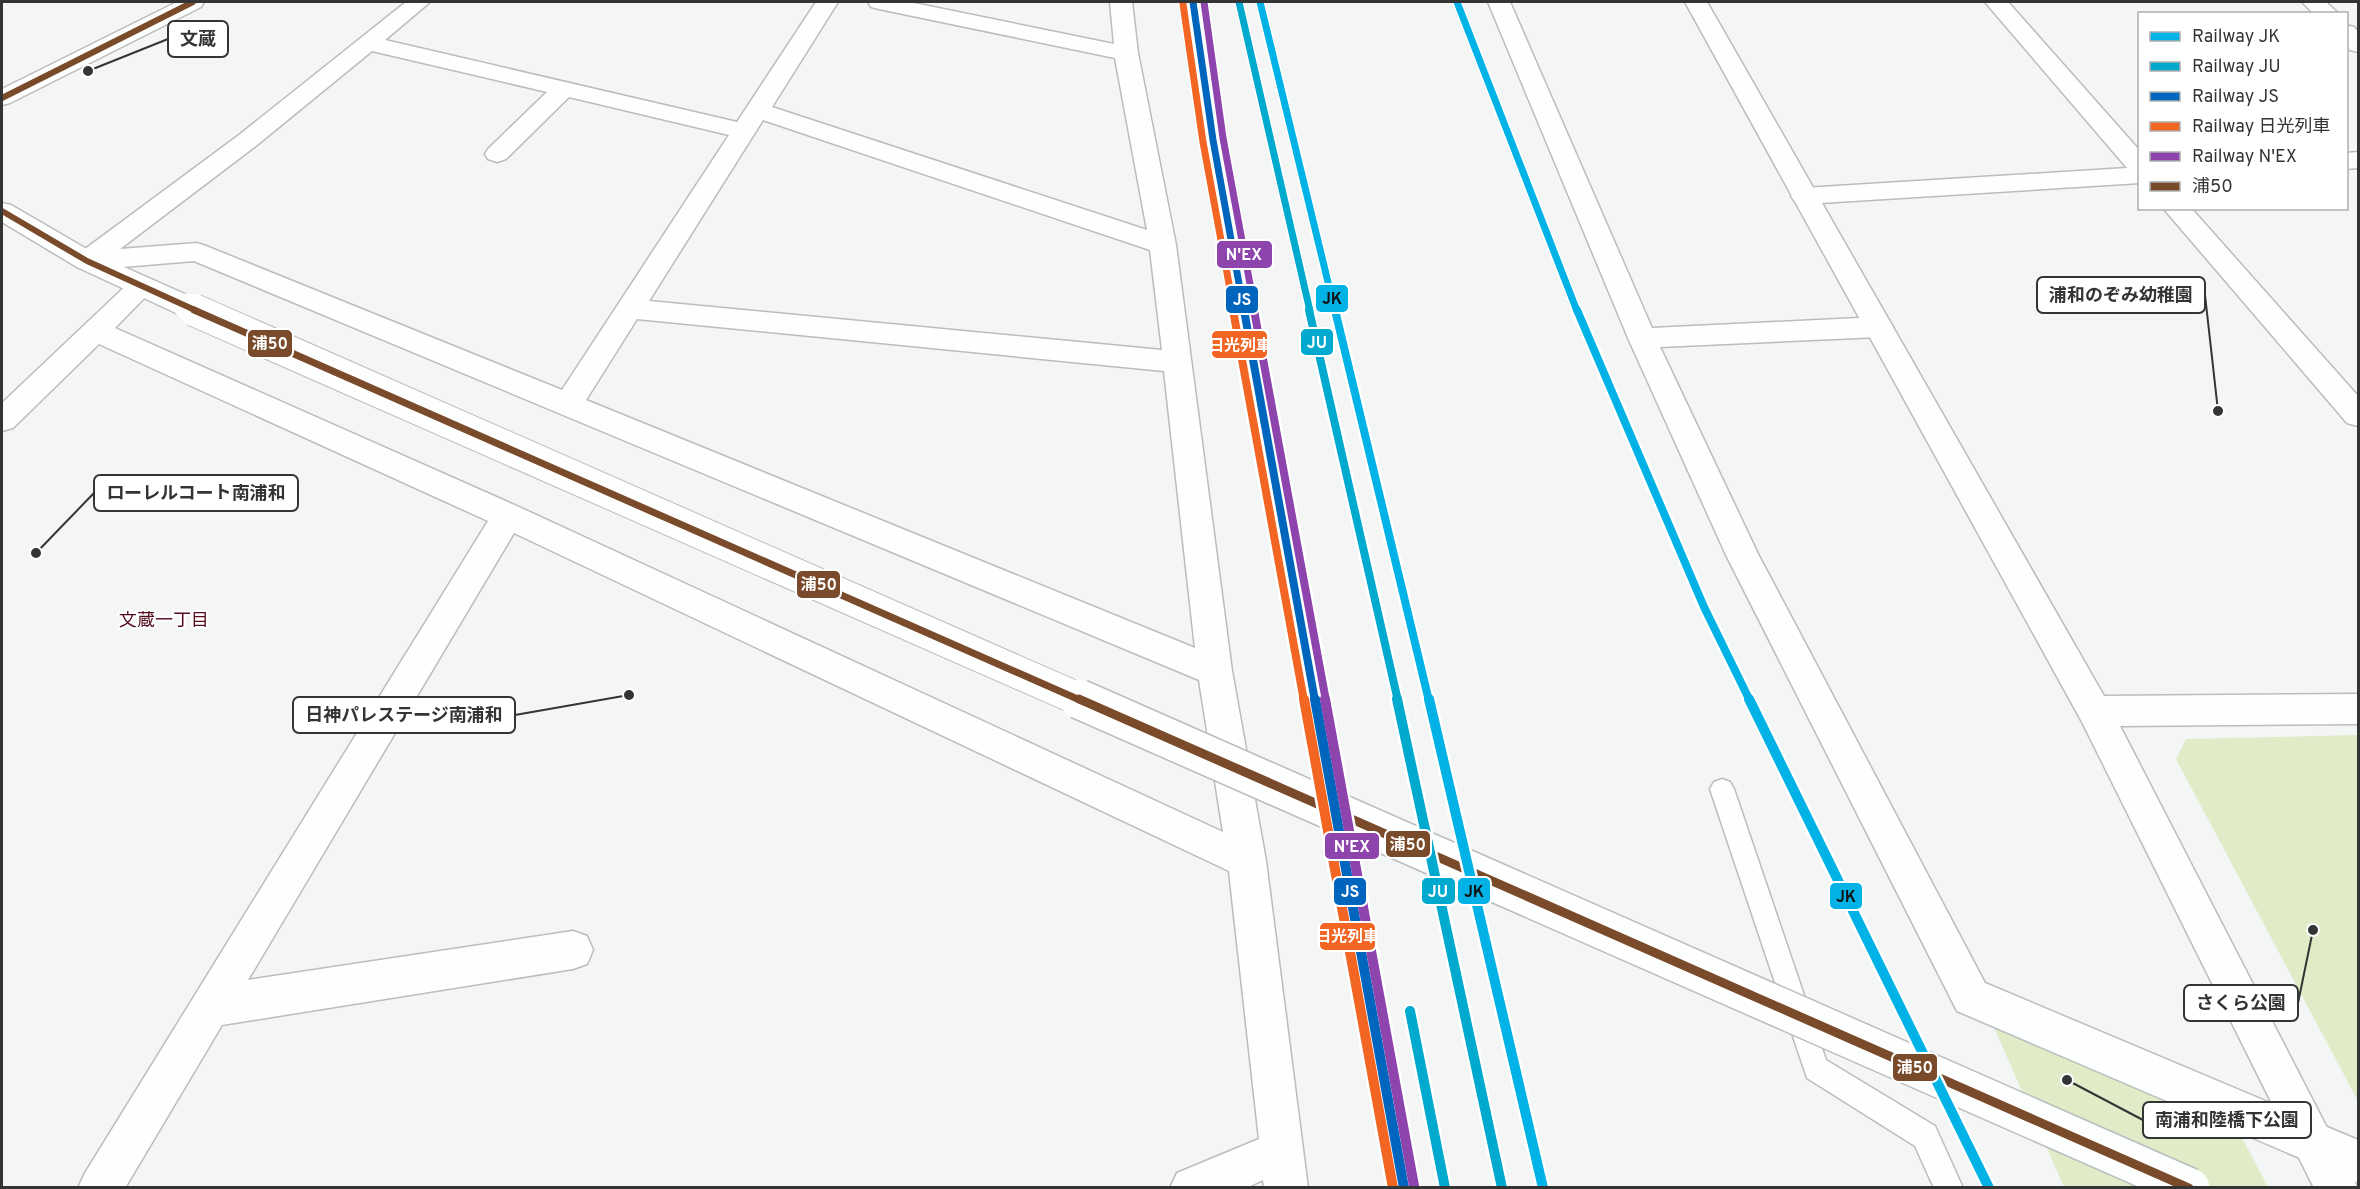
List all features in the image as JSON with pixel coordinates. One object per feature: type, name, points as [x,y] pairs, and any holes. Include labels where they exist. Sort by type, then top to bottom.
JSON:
[{"type":"street","points":[[2,98],[193,2]]},
{"type":"street","points":[[87,261],[248,140],[419,2]]},
{"type":"street","points":[[568,405],[827,2]]},
{"type":"street","points":[[879,2],[1126,53]]},
{"type":"street","points":[[1121,2],[1126,53],[1163,245],[1215,671],[1247,861],[1284,1169],[1192,1188]]},
{"type":"street","points":[[1499,2],[1642,338],[1742,555],[1971,997],[2358,1162]]},
{"type":"street","points":[[1696,2],[2094,711],[2337,1188]]},
{"type":"street","points":[[1996,2],[2138,166]]},
{"type":"street","points":[[2313,2],[2326,12]]},
{"type":"street","points":[[367,43],[564,89],[750,120],[1163,245]]},
{"type":"street","points":[[497,154],[564,89]]},
{"type":"street","points":[[1804,196],[2138,175]]},
{"type":"street","points":[[2178,210],[2358,416]]},
{"type":"street","points":[[2,211],[87,261],[186,306],[2190,1188]]},
{"type":"street","points":[[87,261],[197,252],[1215,671]]},
{"type":"street","points":[[2,420],[142,286]]},
{"type":"street","points":[[629,309],[1178,362]]},
{"type":"street","points":[[1642,338],[1879,327]]},
{"type":"street","points":[[95,331],[508,516],[1247,861]]},
{"type":"street","points":[[100,1188],[508,516]]},
{"type":"street","points":[[2094,711],[2358,710]]},
{"type":"street","points":[[212,1006],[573,950]]},
{"type":"lane","points":[[1722,789],[1816,1069],[1925,1136],[1948,1188]]},
{"type":"green space","points":[[2358,735],[2358,1101],[2176,759],[2186,739]]},
{"type":"green space","points":[[1993,1025],[2240,1134],[2268,1187],[2064,1187]]},
{"type":"rail line","name":"JS","points":[[1193,2],[1213,140],[1404,1188]]},
{"type":"rail line","name":"N'EX","points":[[1204,2],[1223,138],[1414,1186]]},
{"type":"rail line","name":"JU","points":[[1239,2],[1376,600],[1502,1188]]},
{"type":"rail line","name":"JK","points":[[1260,2],[1440,744],[1543,1188]]},
{"type":"rail line","name":"JK","points":[[1457,2],[1571,296],[1704,607],[1989,1188]]},
{"type":"rail line","name":"日光列車","points":[[1183,4],[1203,142],[1393,1188]]},
{"type":"rail line","name":"JU","points":[[1410,1011],[1445,1188]]},
{"type":"transit line","name":"浦50","points":[[2,98],[193,2]]},
{"type":"transit line","name":"浦50","points":[[2,211],[87,261],[186,306],[2189,1188]]},
{"type":"place","name":"文蔵","points":[[88,71]]},
{"type":"place","name":"浦和のぞみ幼稚園","points":[[2218,411]]},
{"type":"place","name":"ローレルコート南浦和","points":[[36,553]]},
{"type":"place","name":"日神パレステージ南浦和","points":[[629,695]]},
{"type":"place","name":"さくら公園","points":[[2313,930]]},
{"type":"place","name":"南浦和陸橋下公園","points":[[2067,1080]]},
{"type":"district","name":"文蔵一丁目","points":[[164,620]]}]
